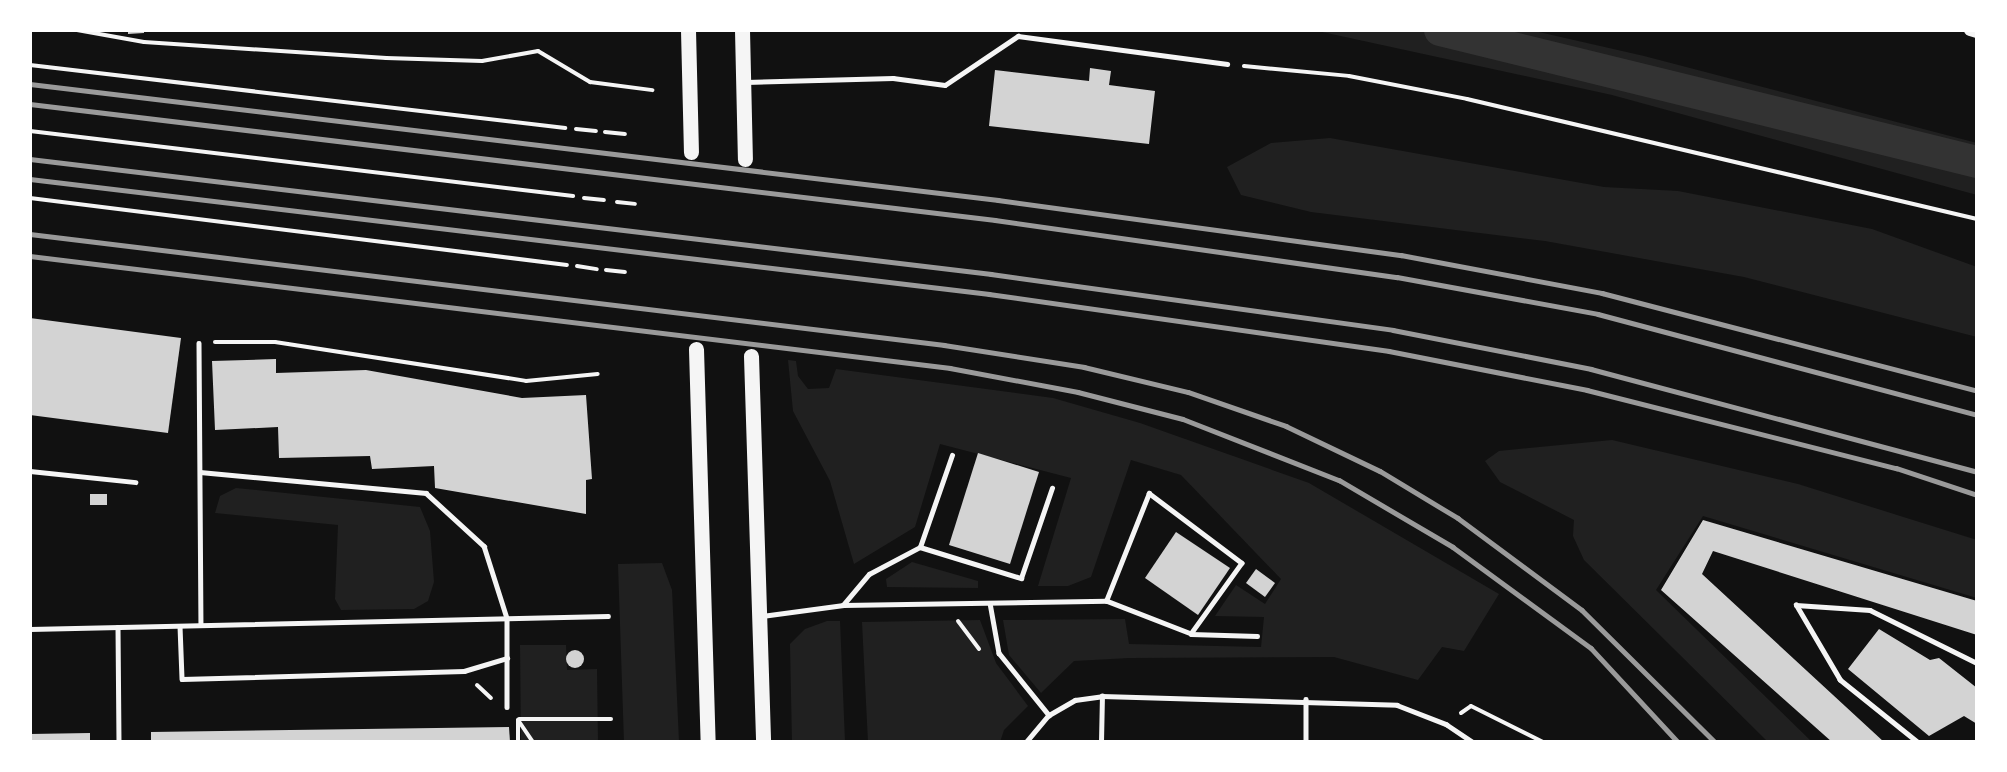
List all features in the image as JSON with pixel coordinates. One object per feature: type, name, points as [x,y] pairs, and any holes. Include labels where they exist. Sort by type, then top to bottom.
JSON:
[{"type":"main road","points":[[688,30],[691,152]]},
{"type":"main road","points":[[742,30],[745,159]]},
{"type":"main road","points":[[1970,30],[1977,32]]},
{"type":"main road","points":[[696,349],[708,742]]},
{"type":"main road","points":[[751,356],[764,742]]},
{"type":"lane","points":[[743,82],[893,78],[945,86],[1018,36],[1227,64]]},
{"type":"lane","points":[[199,343],[201,625]]},
{"type":"lane","points":[[843,605],[869,574],[920,547],[952,454]]},
{"type":"lane","points":[[30,471],[135,482]]},
{"type":"lane","points":[[200,472],[426,493],[484,546],[507,618],[507,707]]},
{"type":"lane","points":[[920,547],[1021,578],[1052,488]]},
{"type":"lane","points":[[1106,601],[1149,493],[1242,563],[1191,634]]},
{"type":"lane","points":[[759,616],[843,605],[1106,601],[1191,634],[1257,636]]},
{"type":"lane","points":[[990,603],[999,653],[1049,715]]},
{"type":"lane","points":[[1917,742],[1840,680],[1796,605],[1870,610],[1977,663]]},
{"type":"lane","points":[[30,629],[608,616]]},
{"type":"lane","points":[[180,626],[182,679],[464,671],[507,658]]},
{"type":"lane","points":[[118,627],[119,742]]},
{"type":"lane","points":[[1101,742],[1102,696]]},
{"type":"lane","points":[[1026,742],[1049,715],[1075,700],[1102,696],[1306,699],[1397,705],[1446,724],[1473,742]]},
{"type":"lane","points":[[1306,699],[1306,742]]},
{"type":"path","points":[[77,30],[144,42],[386,58],[482,61],[538,51],[590,82],[652,90]]},
{"type":"path","points":[[1227,64],[1349,76],[1467,99],[1977,219]]},
{"type":"path","points":[[30,65],[565,128]]},
{"type":"path","points":[[576,129],[596,131]]},
{"type":"path","points":[[30,131],[573,196]]},
{"type":"path","points":[[605,132],[625,134]]},
{"type":"path","points":[[30,198],[567,265]]},
{"type":"path","points":[[584,198],[604,200]]},
{"type":"path","points":[[617,202],[635,204]]},
{"type":"path","points":[[577,266],[597,268]]},
{"type":"path","points":[[606,270],[625,272]]},
{"type":"path","points":[[199,343],[275,342],[526,381],[598,374]]},
{"type":"path","points":[[464,671],[485,695],[507,707]]},
{"type":"path","points":[[1446,724],[1471,706],[1543,742]]},
{"type":"path","points":[[512,717],[518,719],[611,719]]},
{"type":"path","points":[[518,719],[518,742]]},
{"type":"path","points":[[518,719],[533,742]]},
{"type":"shaded area","points":[[1313,30],[1530,30],[1644,56],[1977,143],[1977,195],[1612,95]]},
{"type":"shaded area","points":[[1330,138],[1604,187],[1678,191],[1872,229],[1977,267],[1977,337],[1744,277],[1545,241],[1311,212],[1241,195],[1227,167],[1271,143]]},
{"type":"shaded area","points":[[788,360],[796,361],[798,376],[808,389],[829,388],[836,369],[1053,398],[1140,423],[1309,483],[1499,594],[1464,651],[1442,647],[1418,680],[1334,657],[1129,658],[1074,661],[1041,693],[1009,655],[1003,620],[1125,619],[1129,644],[1261,647],[1264,617],[1215,616],[1236,585],[1265,604],[1281,579],[1181,475],[1131,460],[1091,577],[1068,586],[1038,586],[1071,478],[940,444],[915,527],[854,564],[830,481],[793,411]]},
{"type":"shaded area","points":[[1612,440],[1798,484],[1977,540],[1977,598],[1703,516],[1656,590],[1812,742],[1768,742],[1584,560],[1573,536],[1574,520],[1500,482],[1485,461],[1499,451]]},
{"type":"shaded area","points":[[236,488],[420,507],[430,531],[434,582],[428,601],[414,609],[341,610],[335,599],[338,525],[215,513],[220,496]]},
{"type":"shaded area","points":[[912,562],[978,581],[978,588],[887,587],[886,579]]},
{"type":"shaded area","points":[[662,563],[672,590],[679,742],[624,742],[618,564]]},
{"type":"shaded area","points":[[980,620],[996,663],[1028,706],[1004,730],[1000,742],[868,742],[862,622]]},
{"type":"shaded area","points":[[827,621],[840,621],[845,742],[792,742],[790,644],[805,629]]},
{"type":"shaded area","points":[[520,645],[566,645],[567,670],[597,669],[598,742],[521,742]]},
{"type":"building","points":[[128,30],[144,30],[144,33],[128,34]]},
{"type":"building","points":[[1090,68],[1111,71],[1109,85],[1155,91],[1149,144],[989,126],[995,70],[1089,81]]},
{"type":"building","points":[[30,318],[181,338],[168,433],[30,415]]},
{"type":"building","points":[[276,359],[276,373],[366,370],[522,398],[586,395],[592,479],[586,480],[586,514],[435,488],[434,466],[372,469],[370,456],[279,458],[278,427],[215,430],[212,361]]},
{"type":"building","points":[[978,453],[1039,472],[1010,564],[949,545]]},
{"type":"building","points":[[90,494],[107,494],[107,505],[90,505]]},
{"type":"building","points":[[1703,520],[1977,601],[1977,635],[1713,551],[1702,574],[1884,742],[1832,742],[1661,590]]},
{"type":"building","points":[[1176,532],[1230,568],[1198,615],[1145,578]]},
{"type":"building","points":[[1256,569],[1275,583],[1265,597],[1246,583]]},
{"type":"building","points":[[1879,629],[1930,660],[1939,658],[1977,688],[1977,724],[1964,716],[1929,736],[1848,669]]},
{"type":"building","points":[[571,650],[579,650],[584,655],[582,666],[571,668],[566,663],[566,655]]},
{"type":"building","points":[[509,727],[510,742],[151,742],[151,732]]},
{"type":"building","points":[[90,733],[90,742],[30,742],[30,734]]},
{"type":"waterway","points":[[1440,30],[1977,162]]},
{"type":"railway","points":[[30,84],[998,200],[1401,255],[1602,293],[1977,391]]},
{"type":"railway","points":[[30,104],[995,220],[1397,277],[1598,314],[1977,415]]},
{"type":"railway","points":[[30,159],[991,274],[1393,330],[1591,369],[1977,472]]},
{"type":"railway","points":[[30,179],[989,294],[1389,351],[1587,390],[1896,468],[1977,495]]},
{"type":"railway","points":[[30,234],[944,345],[1084,367],[1188,392],[1286,426],[1380,471],[1458,518],[1582,610],[1715,742]]},
{"type":"railway","points":[[30,256],[950,368],[1078,392],[1183,419],[1339,480],[1453,547],[1591,648],[1678,742]]}]
